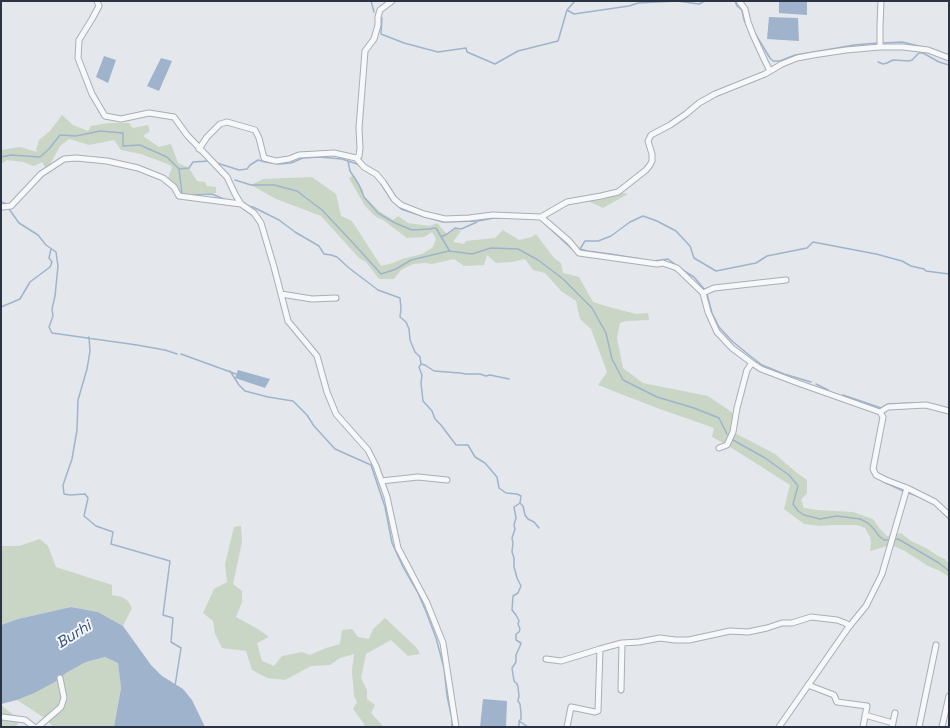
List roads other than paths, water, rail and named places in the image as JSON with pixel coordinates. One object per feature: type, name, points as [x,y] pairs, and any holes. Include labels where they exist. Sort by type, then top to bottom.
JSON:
[{"type":"street","points":[[97,1],[99,6],[79,40],[78,58],[92,94],[106,116],[121,119],[149,113],[174,117],[187,135],[227,177],[241,204],[254,213],[261,223],[288,321],[317,356],[327,392],[336,414],[368,450],[376,466],[387,497],[398,548],[427,604],[443,643],[456,727]]},
{"type":"street","points":[[356,158],[359,156],[359,128],[365,51],[374,39],[380,10],[392,1]]},
{"type":"street","points":[[739,1],[745,9],[753,35],[770,71]]},
{"type":"street","points":[[880,47],[881,1]]},
{"type":"street","points":[[199,148],[207,137],[220,124],[227,122],[255,130],[259,138],[264,158],[276,161],[289,159],[299,155],[334,153],[356,158],[364,167],[376,174],[384,182],[388,191],[401,205],[424,214],[445,219],[493,215],[541,217],[567,202],[618,192],[646,170],[650,165],[652,161],[652,154],[648,141],[651,135],[670,126],[699,103],[715,94],[765,74],[782,64],[797,58],[846,50],[880,47],[917,48],[928,50],[949,58]]},
{"type":"street","points":[[1,206],[11,206],[41,174],[64,159],[76,158],[107,161],[138,168],[163,178],[174,186],[179,196],[241,204]]},
{"type":"street","points":[[541,217],[569,241],[579,253],[657,264],[663,263],[677,268],[703,293],[708,312],[717,332],[732,348],[752,363],[761,369],[880,412],[883,417],[873,469],[876,475],[935,502],[949,515]]},
{"type":"street","points":[[703,293],[714,288],[786,280]]},
{"type":"street","points":[[281,294],[312,299],[336,298]]},
{"type":"street","points":[[719,448],[728,445],[733,432],[737,408],[747,370],[752,363]]},
{"type":"street","points":[[880,412],[888,406],[926,405],[949,411]]},
{"type":"street","points":[[381,481],[418,477],[447,480]]},
{"type":"street","points":[[779,727],[850,626],[866,606],[882,574],[907,488]]},
{"type":"street","points":[[546,659],[561,661],[622,643],[639,642],[660,638],[689,640],[730,631],[748,632],[782,623],[792,623],[811,617],[837,620],[850,626]]},
{"type":"street","points":[[621,690],[622,643]]},
{"type":"street","points":[[919,727],[936,645]]},
{"type":"street","points":[[568,727],[571,707],[595,712],[598,711],[600,649]]},
{"type":"street","points":[[38,727],[61,707],[64,698],[60,678]]},
{"type":"street","points":[[808,685],[834,695],[837,702],[867,706],[862,727]]},
{"type":"street","points":[[942,727],[949,696]]},
{"type":"street","points":[[865,716],[892,725],[895,713]]},
{"type":"street","points":[[2,717],[25,720],[34,727]]},
{"type":"water","points":[[779,1],[807,1],[807,15],[779,13]]},
{"type":"water","points":[[769,17],[798,18],[799,41],[767,39]]},
{"type":"water","points":[[104,56],[116,60],[108,83],[96,77]]},
{"type":"water","points":[[161,58],[172,61],[159,91],[147,86]]},
{"type":"water","points":[[238,370],[270,379],[265,388],[235,378]]},
{"type":"water","name":"Burhi","points":[[71,607],[98,612],[123,626],[151,665],[162,676],[183,689],[192,700],[205,727],[114,727],[121,688],[118,663],[105,657],[86,662],[66,673],[55,682],[34,693],[17,700],[1,704],[1,625],[18,619]]},
{"type":"water","points":[[483,699],[507,701],[506,727],[480,727]]},
{"type":"waterway","points":[[371,1],[374,12]]},
{"type":"waterway","points":[[382,18],[381,34],[404,43],[438,52],[466,48],[467,52],[495,64],[518,51],[558,41],[567,10],[575,1]]},
{"type":"waterway","points":[[567,10],[574,14],[629,6],[638,3],[677,1],[699,4],[705,1]]},
{"type":"waterway","points":[[735,1],[737,6],[742,10],[744,20],[756,47]]},
{"type":"waterway","points":[[752,27],[773,61],[780,61],[795,55],[854,45],[878,43]]},
{"type":"waterway","points":[[883,43],[902,42],[927,48]]},
{"type":"waterway","points":[[932,49],[949,55]]},
{"type":"waterway","points":[[878,62],[883,64],[893,60],[909,61],[919,53],[923,53],[939,62],[949,65]]},
{"type":"waterway","points":[[1,157],[11,155],[40,157],[49,149],[60,135],[76,136],[100,131],[123,133],[123,146],[140,145],[167,157],[179,169],[182,194]]},
{"type":"waterway","points":[[217,163],[239,170],[247,169],[258,160],[279,164],[291,163],[303,158],[319,157],[342,159],[357,164],[361,167]]},
{"type":"waterway","points":[[179,169],[189,168],[193,162],[209,161]]},
{"type":"waterway","points":[[348,161],[350,171],[359,185],[364,197],[378,213],[395,223],[412,230],[436,228],[449,250]]},
{"type":"waterway","points":[[235,180],[251,185],[274,185],[297,191],[322,210],[381,274],[396,269],[411,260],[449,251],[472,254],[491,248],[518,249],[538,260],[563,279],[592,308],[606,333],[612,359],[623,380],[657,397],[694,408],[719,418],[727,434]]},
{"type":"waterway","points":[[383,187],[392,200]]},
{"type":"waterway","points":[[189,195],[212,194],[226,200]]},
{"type":"waterway","points":[[1,202],[7,204]]},
{"type":"waterway","points":[[395,203],[401,209],[443,222],[478,221],[500,218]]},
{"type":"waterway","points":[[247,206],[253,207],[279,220],[295,232],[319,246],[324,254],[337,257],[378,290],[400,298],[400,317],[406,322],[409,329],[410,340],[415,352],[420,357],[421,364],[419,367],[422,375],[421,383],[423,401],[432,411],[435,419],[456,445],[468,445],[475,457],[485,463],[497,477],[499,488],[506,493],[521,496],[520,503],[523,506],[525,515],[539,528]]},
{"type":"waterway","points":[[9,209],[19,223],[38,235],[46,245],[56,252],[58,266],[52,309],[53,316],[49,327],[52,333],[137,345],[165,350],[177,354]]},
{"type":"waterway","points":[[641,259],[580,249],[585,241],[598,241],[611,236],[630,222],[643,216],[657,221],[676,231],[690,246],[694,258],[716,271],[756,263],[767,256],[807,248],[813,242],[876,254],[902,261],[926,271],[949,274]]},
{"type":"waterway","points":[[441,237],[455,228],[461,229],[477,222]]},
{"type":"waterway","points":[[544,223],[572,249]]},
{"type":"waterway","points":[[1,307],[20,299],[30,282],[50,267],[52,262],[49,258],[51,249]]},
{"type":"waterway","points":[[654,261],[668,259],[676,265]]},
{"type":"waterway","points":[[681,269],[694,277],[705,290]]},
{"type":"waterway","points":[[707,294],[712,313],[719,327],[732,341],[762,365],[784,374],[811,382]]},
{"type":"waterway","points":[[89,337],[90,351],[87,369],[78,400],[77,430],[72,459],[63,485],[64,494],[85,494],[88,498],[84,516],[96,526],[113,532],[111,544],[170,561],[163,615],[173,618],[171,642],[181,648],[175,686]]},
{"type":"waterway","points":[[181,354],[236,374]]},
{"type":"waterway","points":[[421,364],[434,371],[480,374],[486,376],[490,375],[509,379]]},
{"type":"waterway","points":[[230,371],[245,391],[293,401],[307,415],[314,426],[335,449],[371,465],[385,507],[392,543],[403,567],[418,593],[436,638],[444,668],[452,727]]},
{"type":"waterway","points":[[816,384],[828,390]]},
{"type":"waterway","points":[[843,395],[881,408],[888,404],[912,403]]},
{"type":"waterway","points":[[926,403],[940,406]]},
{"type":"waterway","points":[[733,440],[765,458],[789,475],[798,486],[793,504],[798,511],[804,515],[820,519],[837,516],[860,519],[868,523],[884,540],[890,540]]},
{"type":"waterway","points":[[884,482],[903,491]]},
{"type":"waterway","points":[[909,493],[922,498]]},
{"type":"waterway","points":[[519,727],[521,713],[520,704],[518,701],[518,687],[514,681],[512,668],[516,662],[516,655],[521,643],[516,640],[516,634],[520,629],[518,624],[519,621],[512,610],[513,596],[518,593],[521,586],[514,567],[512,538],[516,518],[514,507],[520,503]]},
{"type":"waterway","points":[[943,513],[949,519]]},
{"type":"waterway","points":[[894,540],[898,539],[939,563],[949,571]]},
{"type":"waterway","points":[[519,721],[528,727]]}]
